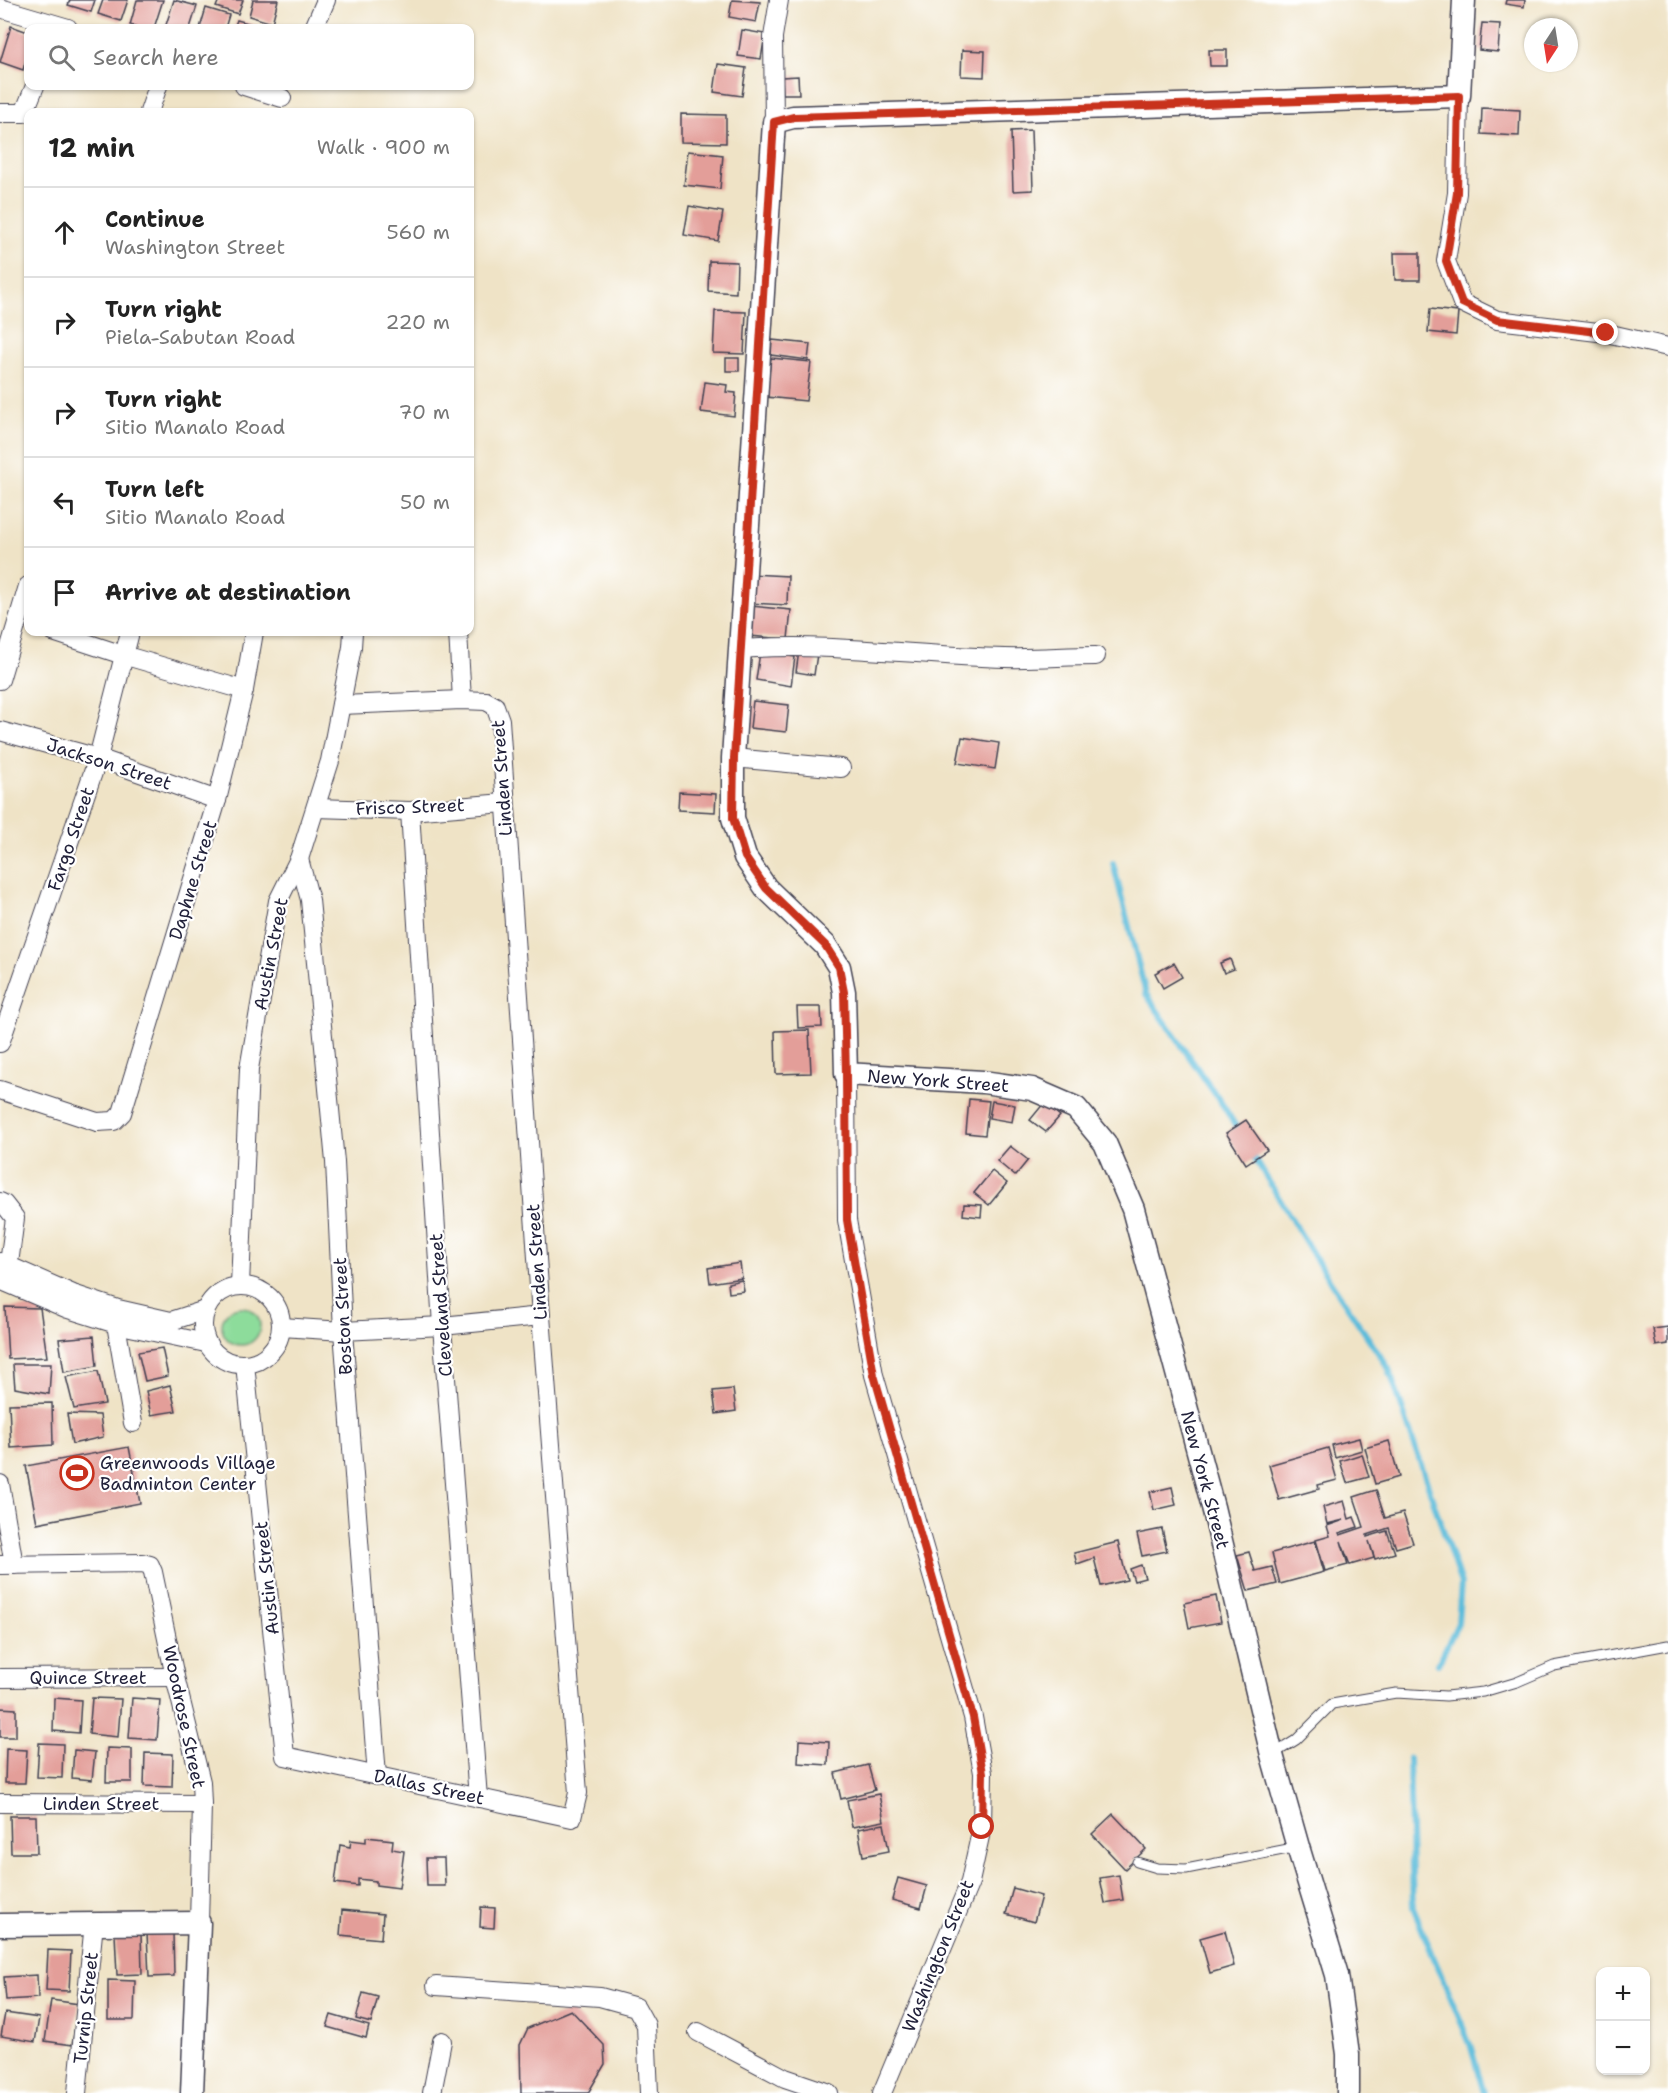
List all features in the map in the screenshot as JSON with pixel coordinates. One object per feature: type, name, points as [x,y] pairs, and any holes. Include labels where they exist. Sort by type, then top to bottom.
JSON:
[{"type":"street","points":[[316,24],[326,0]]},
{"type":"street","name":"Washington Street","points":[[779,0],[773,37],[774,122],[734,758],[733,818],[745,857],[766,888],[825,945],[839,967],[844,992],[847,1220],[874,1375],[973,1717],[983,1773],[982,1827],[970,1882],[882,2093]]},
{"type":"street","points":[[1464,0],[1457,193],[1446,261],[1462,303],[1497,320],[1606,333],[1668,347]]},
{"type":"street","points":[[0,8],[50,24]]},
{"type":"street","points":[[26,108],[33,90]]},
{"type":"street","points":[[150,108],[157,90]]},
{"type":"street","points":[[256,90],[282,99]]},
{"type":"street","points":[[774,122],[794,117],[1459,96]]},
{"type":"street","points":[[0,112],[24,112]]},
{"type":"street","points":[[0,680],[24,622]]},
{"type":"street","points":[[65,636],[244,690]]},
{"type":"street","name":"Fargo Street","points":[[0,1043],[99,758],[129,636]]},
{"type":"street","name":"Daphne Street","points":[[0,1090],[97,1122],[114,1122],[122,1113],[217,800],[244,690],[253,636]]},
{"type":"street","name":"Austin Street","points":[[240,1286],[249,1069],[278,901],[299,859],[330,761],[352,636]]},
{"type":"street","points":[[341,705],[462,700],[458,636]]},
{"type":"street","points":[[741,649],[776,646],[816,647],[1006,658],[1096,656]]},
{"type":"street","name":"Linden Street","points":[[462,700],[486,701],[495,706],[500,720],[541,1316],[578,1793],[572,1818]]},
{"type":"street","name":"Jackson Street","points":[[0,731],[99,758],[217,800]]},
{"type":"street","points":[[734,758],[841,768]]},
{"type":"street","name":"Frisco Street","points":[[316,808],[410,811],[504,803]]},
{"type":"street","name":"Cleveland Street","points":[[410,811],[442,1326],[478,1798]]},
{"type":"street","name":"Boston Street","points":[[299,859],[310,900],[313,924],[335,1162],[343,1331],[378,1776]]},
{"type":"street","name":"New York Street","points":[[846,1074],[983,1082],[1032,1089],[1076,1108],[1105,1143],[1133,1209],[1213,1507],[1272,1755],[1337,1975],[1348,2054],[1348,2093]]},
{"type":"street","points":[[0,1202],[15,1218],[10,1256],[2,1271]]},
{"type":"street","points":[[2,1271],[118,1309],[171,1321],[205,1310]]},
{"type":"street","points":[[2,1271],[68,1309],[116,1324],[206,1343]]},
{"type":"street","points":[[240,1286],[254,1287],[274,1302],[280,1314],[282,1328],[274,1348],[256,1362],[233,1364],[222,1359],[206,1343],[202,1332],[202,1321],[205,1310],[219,1292],[229,1287],[240,1286]]},
{"type":"street","points":[[282,1328],[343,1331],[442,1326],[541,1316]]},
{"type":"street","points":[[116,1324],[134,1423]]},
{"type":"street","name":"Austin Street","points":[[245,1364],[285,1756]]},
{"type":"street","points":[[0,1484],[7,1565]]},
{"type":"street","name":"Woodrose Street","points":[[7,1565],[142,1563],[150,1565],[153,1572],[201,1782],[199,1923],[192,2093]]},
{"type":"street","name":"Quince Street","points":[[0,1678],[176,1677]]},
{"type":"street","name":"Dallas Street","points":[[285,1756],[572,1818]]},
{"type":"street","name":"Linden Street","points":[[0,1803],[202,1804]]},
{"type":"street","name":"Turnip Street","points":[[77,2093],[94,1923]]},
{"type":"street","points":[[0,1925],[199,1923]]},
{"type":"street","points":[[436,1986],[600,1996],[636,2007],[646,2025],[649,2093]]},
{"type":"street","points":[[698,2032],[784,2078],[829,2093]]},
{"type":"street","points":[[432,2093],[442,2041]]},
{"type":"lane","points":[[1272,1755],[1296,1740],[1332,1704],[1396,1693],[1446,1696],[1483,1692],[1517,1682],[1554,1666],[1668,1645]]},
{"type":"lane","points":[[1137,1862],[1157,1868],[1186,1869],[1298,1847]]},
{"type":"green space","points":[[241,1307],[255,1312],[260,1326],[255,1340],[241,1345],[227,1340],[222,1326],[227,1312]]},
{"type":"building","points":[[70,0],[95,0],[91,12],[68,5]]},
{"type":"building","points":[[103,0],[128,0],[121,21],[98,14]]},
{"type":"building","points":[[137,0],[163,0],[155,24],[130,24]]},
{"type":"building","points":[[174,0],[197,6],[191,24],[166,24]]},
{"type":"building","points":[[219,0],[243,0],[238,14],[216,7]]},
{"type":"building","points":[[253,0],[278,0],[272,23],[249,16]]},
{"type":"building","points":[[732,0],[760,2],[756,22],[729,17]]},
{"type":"building","points":[[1506,0],[1525,0],[1524,7],[1505,4]]},
{"type":"building","points":[[206,8],[229,15],[226,24],[201,24]]},
{"type":"building","points":[[237,20],[252,24],[236,24]]},
{"type":"building","points":[[1482,23],[1500,24],[1498,52],[1479,50]]},
{"type":"building","points":[[11,26],[24,31],[23,70],[0,62]]},
{"type":"building","points":[[742,30],[765,34],[761,59],[738,56]]},
{"type":"building","points":[[962,50],[985,51],[984,77],[961,76]]},
{"type":"building","points":[[1209,50],[1227,50],[1227,66],[1210,66]]},
{"type":"building","points":[[718,64],[746,68],[742,96],[714,92]]},
{"type":"building","points":[[798,76],[799,94],[783,94],[782,77]]},
{"type":"building","points":[[1482,108],[1520,110],[1519,136],[1481,134]]},
{"type":"building","points":[[681,114],[726,115],[726,143],[681,142]]},
{"type":"building","points":[[1031,130],[1033,190],[1013,191],[1011,131]]},
{"type":"building","points":[[688,151],[723,155],[720,189],[684,185]]},
{"type":"building","points":[[689,206],[723,212],[718,241],[684,235]]},
{"type":"building","points":[[1394,253],[1420,253],[1420,280],[1395,280]]},
{"type":"building","points":[[709,261],[737,262],[736,293],[708,291]]},
{"type":"building","points":[[1430,309],[1458,312],[1456,335],[1428,332]]},
{"type":"building","points":[[715,311],[746,312],[744,354],[713,353]]},
{"type":"building","points":[[772,340],[810,344],[808,360],[771,355]]},
{"type":"building","points":[[726,358],[739,358],[739,371],[726,371]]},
{"type":"building","points":[[771,358],[811,362],[806,401],[766,397]]},
{"type":"building","points":[[705,382],[727,385],[726,392],[736,393],[734,416],[701,412]]},
{"type":"building","points":[[749,574],[788,576],[787,605],[748,603]]},
{"type":"building","points":[[751,606],[791,610],[788,639],[749,636]]},
{"type":"building","points":[[799,651],[817,654],[814,675],[796,672]]},
{"type":"building","points":[[760,652],[795,657],[791,686],[756,680]]},
{"type":"building","points":[[753,701],[789,705],[786,732],[750,728]]},
{"type":"building","points":[[962,737],[999,743],[995,769],[957,763]]},
{"type":"building","points":[[679,792],[716,794],[715,812],[678,810]]},
{"type":"building","points":[[1230,959],[1234,969],[1224,973],[1220,963]]},
{"type":"building","points":[[1174,963],[1182,977],[1163,988],[1155,973]]},
{"type":"building","points":[[797,1007],[821,1007],[822,1027],[798,1028]]},
{"type":"building","points":[[809,1030],[811,1073],[776,1074],[775,1031]]},
{"type":"building","points":[[969,1099],[989,1101],[985,1135],[966,1133]]},
{"type":"building","points":[[992,1101],[1015,1105],[1012,1122],[989,1118]]},
{"type":"building","points":[[1044,1103],[1060,1116],[1046,1132],[1030,1120]]},
{"type":"building","points":[[1246,1120],[1267,1150],[1246,1164],[1226,1133]]},
{"type":"building","points":[[1010,1146],[1028,1160],[1015,1176],[997,1161]]},
{"type":"building","points":[[992,1171],[1007,1183],[989,1205],[974,1193]]},
{"type":"building","points":[[964,1204],[982,1205],[981,1217],[963,1215]]},
{"type":"building","points":[[740,1263],[742,1278],[710,1283],[708,1268]]},
{"type":"building","points":[[742,1280],[744,1291],[729,1293],[728,1283]]},
{"type":"building","points":[[5,1307],[40,1308],[47,1357],[8,1359]]},
{"type":"building","points":[[1668,1327],[1668,1344],[1656,1346],[1653,1329]]},
{"type":"building","points":[[94,1336],[97,1366],[64,1372],[59,1339]]},
{"type":"building","points":[[162,1348],[168,1376],[145,1381],[138,1352]]},
{"type":"building","points":[[13,1364],[51,1364],[49,1394],[15,1388]]},
{"type":"building","points":[[98,1371],[105,1404],[74,1409],[66,1377]]},
{"type":"building","points":[[170,1385],[176,1411],[151,1415],[146,1391]]},
{"type":"building","points":[[733,1389],[736,1411],[716,1414],[713,1391]]},
{"type":"building","points":[[52,1403],[53,1445],[11,1448],[9,1404]]},
{"type":"building","points":[[67,1414],[100,1415],[103,1437],[72,1444]]},
{"type":"building","points":[[1359,1438],[1362,1450],[1335,1458],[1332,1445]]},
{"type":"building","points":[[1389,1441],[1399,1477],[1375,1484],[1365,1448]]},
{"type":"building","points":[[129,1447],[140,1503],[37,1523],[26,1466]]},
{"type":"building","points":[[1328,1448],[1337,1480],[1318,1485],[1319,1489],[1279,1500],[1269,1465]]},
{"type":"building","points":[[1362,1454],[1369,1477],[1347,1483],[1340,1461]]},
{"type":"building","points":[[1172,1487],[1176,1505],[1154,1510],[1150,1492]]},
{"type":"building","points":[[1376,1490],[1385,1518],[1403,1513],[1413,1543],[1396,1548],[1389,1528],[1367,1535],[1367,1537],[1387,1531],[1395,1553],[1375,1559],[1369,1541],[1374,1558],[1350,1565],[1341,1541],[1348,1565],[1325,1571],[1316,1540],[1330,1536],[1327,1526],[1344,1520],[1327,1524],[1323,1507],[1344,1501],[1349,1519],[1354,1517],[1358,1527],[1339,1533],[1340,1535],[1364,1527],[1354,1497]]},
{"type":"building","points":[[1162,1529],[1167,1551],[1142,1556],[1137,1534]]},
{"type":"building","points":[[1315,1541],[1324,1572],[1280,1584],[1272,1553]]},
{"type":"building","points":[[1118,1542],[1127,1580],[1101,1586],[1094,1558],[1077,1564],[1074,1553]]},
{"type":"building","points":[[1249,1552],[1255,1571],[1272,1567],[1277,1584],[1248,1591],[1237,1555]]},
{"type":"building","points":[[1141,1565],[1145,1578],[1134,1581],[1130,1569]]},
{"type":"building","points":[[1216,1596],[1221,1622],[1189,1628],[1184,1603]]},
{"type":"building","points":[[54,1698],[81,1700],[79,1733],[53,1731]]},
{"type":"building","points":[[92,1698],[121,1699],[118,1737],[89,1734]]},
{"type":"building","points":[[132,1698],[160,1700],[157,1740],[129,1738]]},
{"type":"building","points":[[0,1708],[16,1709],[16,1737],[0,1737]]},
{"type":"building","points":[[799,1740],[829,1742],[828,1765],[798,1763]]},
{"type":"building","points":[[39,1743],[63,1744],[62,1778],[37,1777]]},
{"type":"building","points":[[107,1748],[132,1749],[132,1782],[106,1782]]},
{"type":"building","points":[[6,1749],[27,1750],[25,1783],[5,1783]]},
{"type":"building","points":[[74,1750],[95,1752],[92,1780],[72,1778]]},
{"type":"building","points":[[145,1753],[173,1754],[172,1787],[144,1786]]},
{"type":"building","points":[[868,1765],[875,1790],[841,1799],[835,1773]]},
{"type":"building","points":[[879,1794],[884,1821],[852,1827],[847,1800]]},
{"type":"building","points":[[1113,1814],[1146,1849],[1125,1869],[1092,1834]]},
{"type":"building","points":[[10,1816],[36,1816],[37,1853],[11,1853]]},
{"type":"building","points":[[884,1824],[889,1851],[863,1856],[858,1829]]},
{"type":"building","points":[[366,1837],[393,1840],[392,1849],[404,1851],[399,1888],[376,1885],[376,1881],[358,1879],[358,1886],[335,1883],[340,1845],[350,1847],[351,1840],[366,1842]]},
{"type":"building","points":[[426,1858],[444,1858],[445,1886],[427,1886]]},
{"type":"building","points":[[1119,1875],[1123,1900],[1105,1903],[1100,1878]]},
{"type":"building","points":[[898,1878],[927,1886],[921,1908],[892,1900]]},
{"type":"building","points":[[1013,1888],[1041,1896],[1034,1922],[1006,1914]]},
{"type":"building","points":[[481,1907],[495,1908],[494,1928],[480,1927]]},
{"type":"building","points":[[342,1910],[383,1914],[381,1939],[340,1935]]},
{"type":"building","points":[[1225,1931],[1234,1966],[1210,1973],[1200,1938]]},
{"type":"building","points":[[173,1932],[174,1976],[149,1977],[147,1933]]},
{"type":"building","points":[[141,1933],[142,1974],[117,1975],[115,1934]]},
{"type":"building","points":[[48,1950],[71,1951],[69,1991],[46,1990]]},
{"type":"building","points":[[37,1975],[38,1998],[6,2000],[4,1977]]},
{"type":"building","points":[[108,1980],[135,1981],[134,2020],[108,2020]]},
{"type":"building","points":[[363,1993],[378,1997],[371,2023],[356,2019]]},
{"type":"building","points":[[51,2000],[79,2004],[72,2045],[45,2041]]},
{"type":"building","points":[[571,2010],[604,2045],[605,2064],[588,2093],[521,2093],[520,2045],[528,2028]]},
{"type":"building","points":[[5,2013],[39,2018],[35,2042],[1,2036]]},
{"type":"building","points":[[331,2015],[369,2026],[366,2038],[327,2027]]},
{"type":"waterway","points":[[1113,863],[1146,994],[1240,1133]]},
{"type":"waterway","points":[[1251,1152],[1322,1269],[1389,1369],[1461,1584],[1458,1623],[1438,1664]]},
{"type":"waterway","points":[[1409,1758],[1413,1908],[1470,2044],[1484,2093]]},
{"type":"place","name":"Greenwoods Village Badminton Center","points":[[77,1473]]},
{"type":"route","points":[[982,1827],[983,1773],[973,1717],[874,1375],[847,1220],[844,992],[839,967],[825,945],[766,888],[745,857],[733,818],[734,758],[774,122],[794,117],[1459,96],[1457,193],[1446,261],[1462,303],[1497,320],[1606,333]]}]
